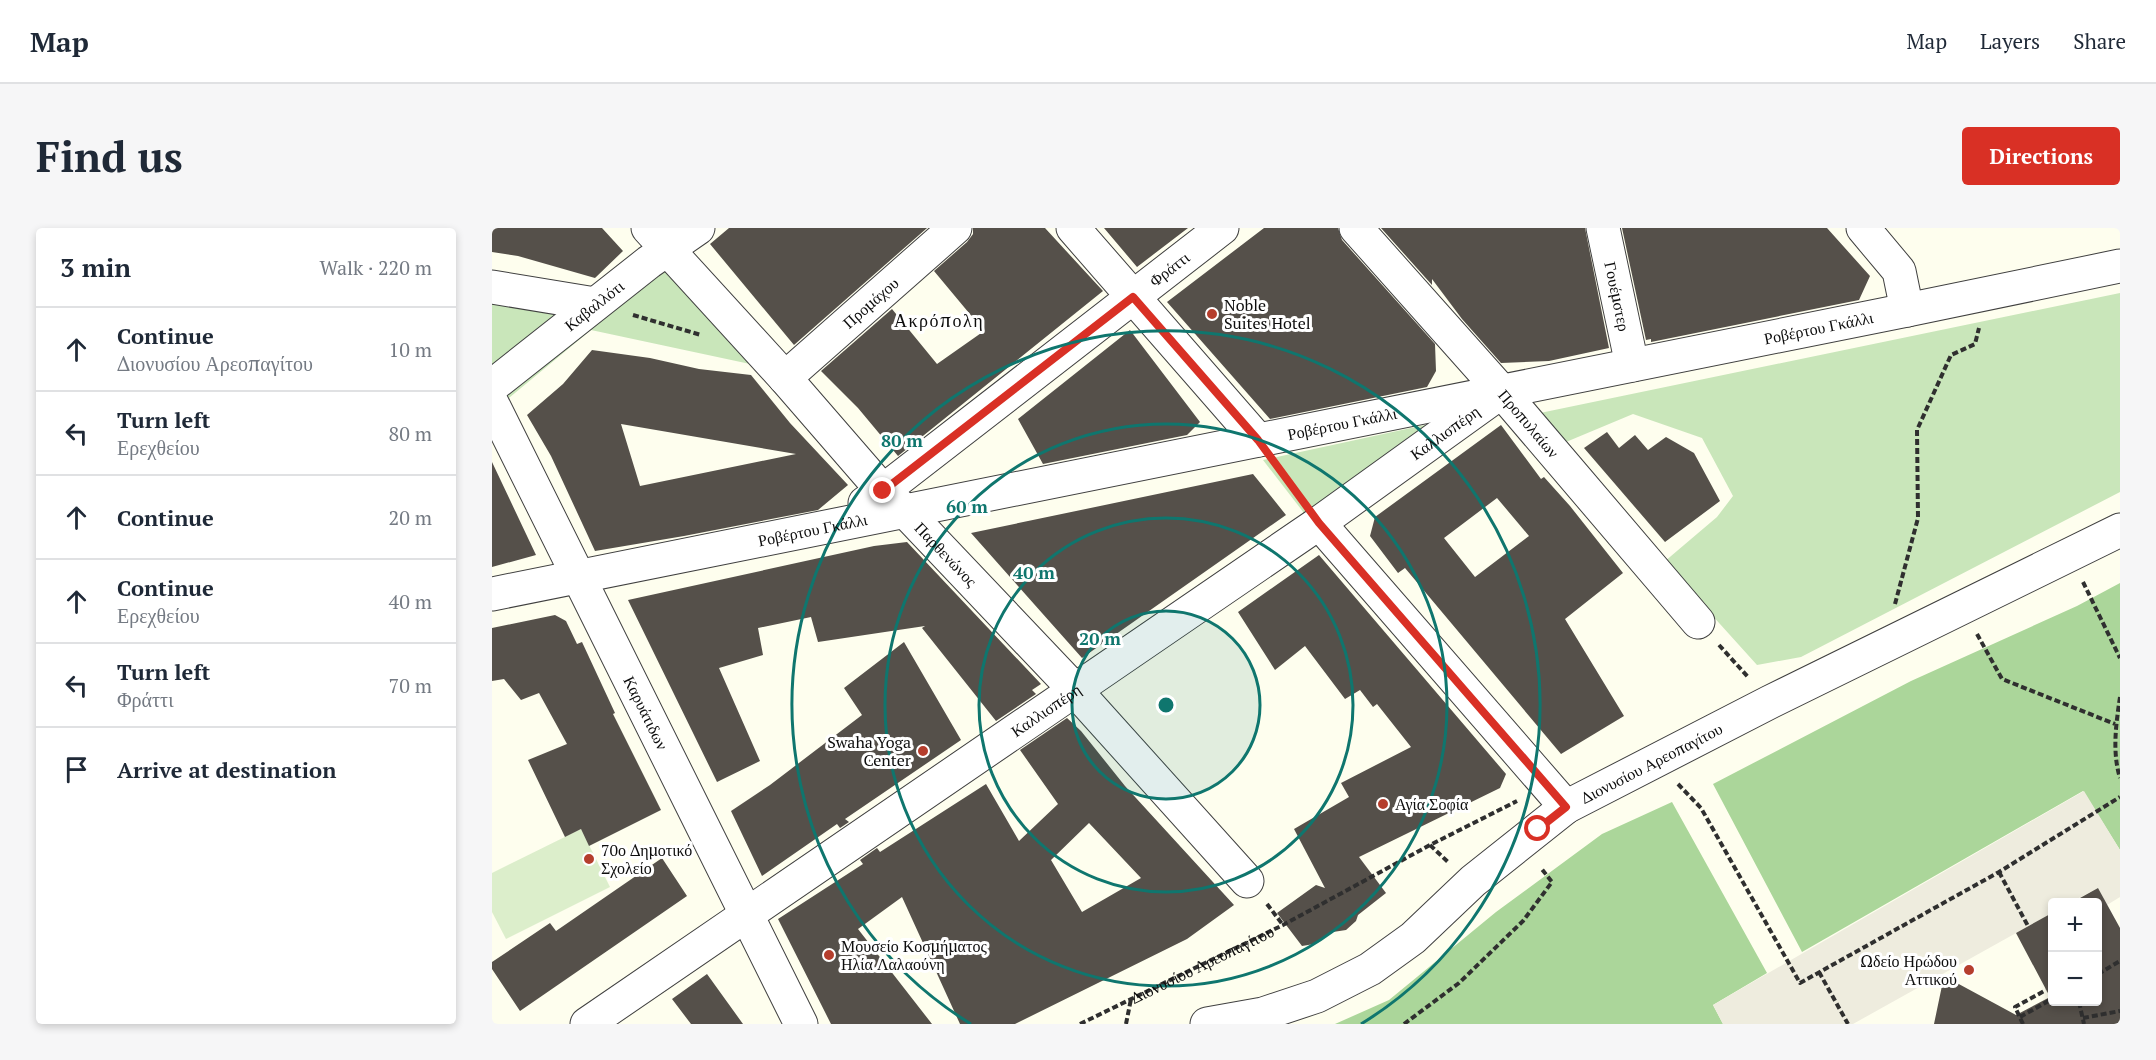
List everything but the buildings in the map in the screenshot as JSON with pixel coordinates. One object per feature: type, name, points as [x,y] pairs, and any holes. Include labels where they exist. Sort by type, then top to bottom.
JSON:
[{"type":"street","name":"Καβαλλότι","points":[[492,386],[595,304],[657,239],[698,228]]},
{"type":"street","name":"Προμάχου","points":[[785,378],[955,228]]},
{"type":"street","points":[[1073,228],[1258,440]]},
{"type":"street","name":"Φράττι","points":[[830,526],[894,501],[1133,297],[1222,228]]},
{"type":"street","name":"Προπυλαίων","points":[[1356,228],[1502,392],[1698,622]]},
{"type":"street","name":"Γουέμστερ","points":[[1603,228],[1632,365]]},
{"type":"street","points":[[1863,228],[1899,271],[1907,310]]},
{"type":"street","name":"Παρθενώνος","points":[[657,239],[894,501],[1076,690],[1254,889]]},
{"type":"street","name":"Ροβέρτου Γκάλλι","points":[[894,501],[1258,440],[2120,266]]},
{"type":"street","points":[[492,287],[595,304]]},
{"type":"street","name":"Καλλισπέρη","points":[[587,1024],[1319,523],[1502,392]]},
{"type":"street","name":"Καρυάτιδων","points":[[492,403],[801,1024]]},
{"type":"street","points":[[1319,523],[1557,797]]},
{"type":"street","name":"Ροβέρτου Γκάλλι","points":[[492,594],[830,526]]},
{"type":"street","name":"Διονυσίου Αρεοπαγίτου","points":[[1207,1024],[1263,1014],[1317,996],[1370,969],[1413,938],[1473,881],[1520,843],[1557,797],[1885,645],[2120,530]]},
{"type":"path","points":[[1885,645],[1918,518],[1917,430],[1951,355],[1975,344],[1989,293]]},
{"type":"path","points":[[595,304],[706,337]]},
{"type":"path","points":[[1258,440],[1319,523]]},
{"type":"path","points":[[2090,598],[2120,658]]},
{"type":"path","points":[[1962,607],[2002,679],[2115,724]]},
{"type":"path","points":[[2120,697],[2115,724],[2120,778]]},
{"type":"path","name":"Διονυσίου Αρεοπαγίτου","points":[[1080,1024],[1283,925],[1430,844],[1557,797]]},
{"type":"path","points":[[1701,808],[1800,983],[1999,872],[2120,797]]},
{"type":"path","points":[[1404,1024],[1459,983],[1523,921],[1552,882],[1520,843]]},
{"type":"path","points":[[1430,844],[1445,860]]},
{"type":"path","points":[[1999,872],[2028,926]]},
{"type":"path","points":[[1254,889],[1283,925]]},
{"type":"path","points":[[2102,971],[2120,961]]},
{"type":"path","points":[[1819,972],[1848,1024]]},
{"type":"path","points":[[2023,1024],[2015,1007],[2046,990]]},
{"type":"path","points":[[1126,1024],[1131,999]]},
{"type":"path","points":[[2020,1017],[2048,1001]]},
{"type":"path","points":[[2080,1006],[2084,1024]]},
{"type":"path","points":[[2083,1018],[2120,1011]]},
{"type":"green space","points":[[646,243],[750,364],[591,330],[492,412],[492,271],[592,290]]},
{"type":"green space","points":[[2120,293],[2120,492],[1801,657],[1757,665],[1664,562],[1717,517],[1733,496],[1702,438],[1633,414],[1566,442],[1540,413]]},
{"type":"green space","points":[[1448,420],[1304,513],[1263,460]]},
{"type":"green space","points":[[2120,583],[2120,850],[2083,791],[1802,952],[1713,784],[1911,681],[2077,606]]},
{"type":"green space","points":[[1672,802],[1767,973],[1713,1005],[1723,1024],[1335,1024],[1389,1000],[1496,912],[1602,834]]},
{"type":"green space","points":[[581,829],[610,887],[506,939],[492,912],[492,873]]},
{"type":"shaded area","points":[[2084,791],[2120,850],[2120,897],[2107,905],[2098,888],[2079,898],[2048,898],[2048,915],[1853,1024],[1723,1024],[1713,1005]]},
{"type":"place","name":"Noble Suites Hotel","points":[[1212,314]]},
{"type":"place","name":"Swaha Yoga Center","points":[[923,751]]},
{"type":"place","name":"Αγία Σοφία","points":[[1383,804]]},
{"type":"place","name":"70ο Δημοτικό Σχολείο","points":[[589,859]]},
{"type":"place","name":"Μουσείο Κοσμήματος Ηλία Λαλαούνη","points":[[829,955]]},
{"type":"place","name":"Ωδείο Ηρώδου Αττικού","points":[[1969,970]]},
{"type":"district","name":"Ακρόπολη","points":[[939,320]]},
{"type":"route","points":[[883,491],[1133,297],[1258,440],[1319,523],[1566,807],[1538,829]]}]
